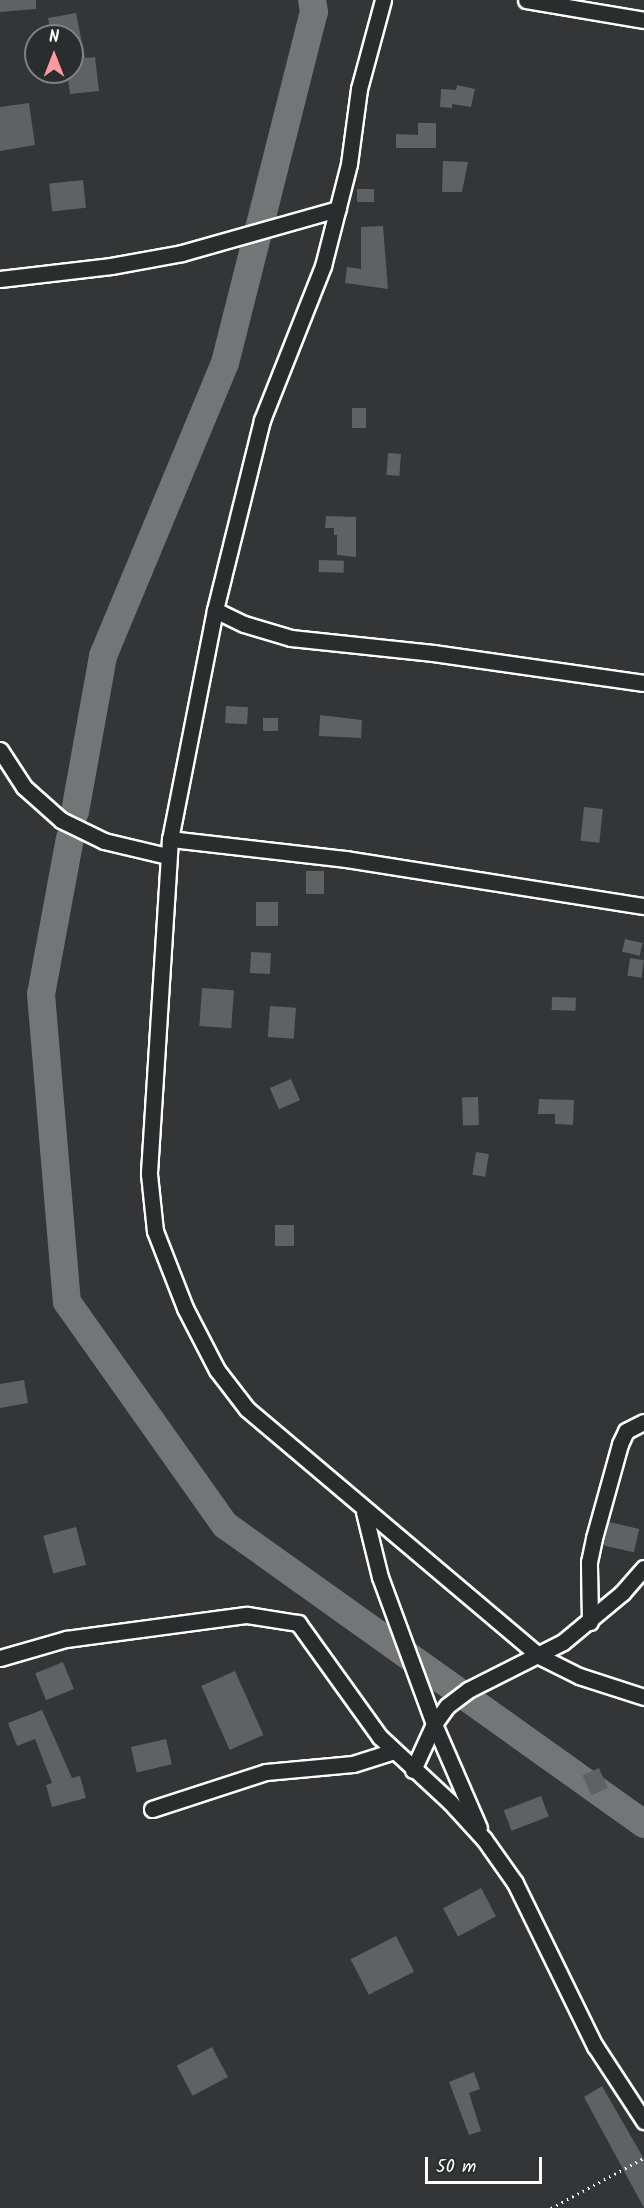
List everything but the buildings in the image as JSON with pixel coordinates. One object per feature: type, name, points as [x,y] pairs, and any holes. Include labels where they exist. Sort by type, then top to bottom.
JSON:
[{"type":"street","points":[[383,0],[359,89],[338,209],[323,267],[262,420],[215,610],[170,839],[167,856],[149,1173],[155,1231],[185,1308],[217,1370],[247,1409],[364,1512],[539,1656],[579,1676],[644,1697]]},
{"type":"street","points":[[526,0],[644,20]]},
{"type":"street","points":[[0,279],[111,266],[182,253],[338,209]]},
{"type":"street","points":[[215,610],[244,624],[291,638],[433,653],[644,683]]},
{"type":"street","points":[[0,750],[24,787],[61,820],[104,841],[167,856]]},
{"type":"street","points":[[170,839],[345,860],[644,906]]},
{"type":"street","points":[[590,1622],[589,1562],[594,1538],[620,1444],[626,1431],[644,1422]]},
{"type":"street","points":[[364,1512],[380,1576],[434,1725],[484,1839]]},
{"type":"street","points":[[413,1770],[434,1725],[447,1706],[468,1690],[539,1656],[590,1622],[644,1568]]},
{"type":"street","points":[[0,1658],[93,1634],[247,1616],[286,1620],[304,1630],[352,1701],[394,1751],[450,1802],[484,1839],[514,1883],[595,2046],[644,2121]]},
{"type":"street","points":[[152,1809],[266,1772],[353,1764],[394,1751]]},
{"type":"path","points":[[551,2208],[644,2158]]},
{"type":"waterway","points":[[75,812],[103,656],[225,363],[314,12],[312,0]]},
{"type":"waterway","points":[[70,838],[41,994],[67,1302],[225,1525],[644,1824]]}]
